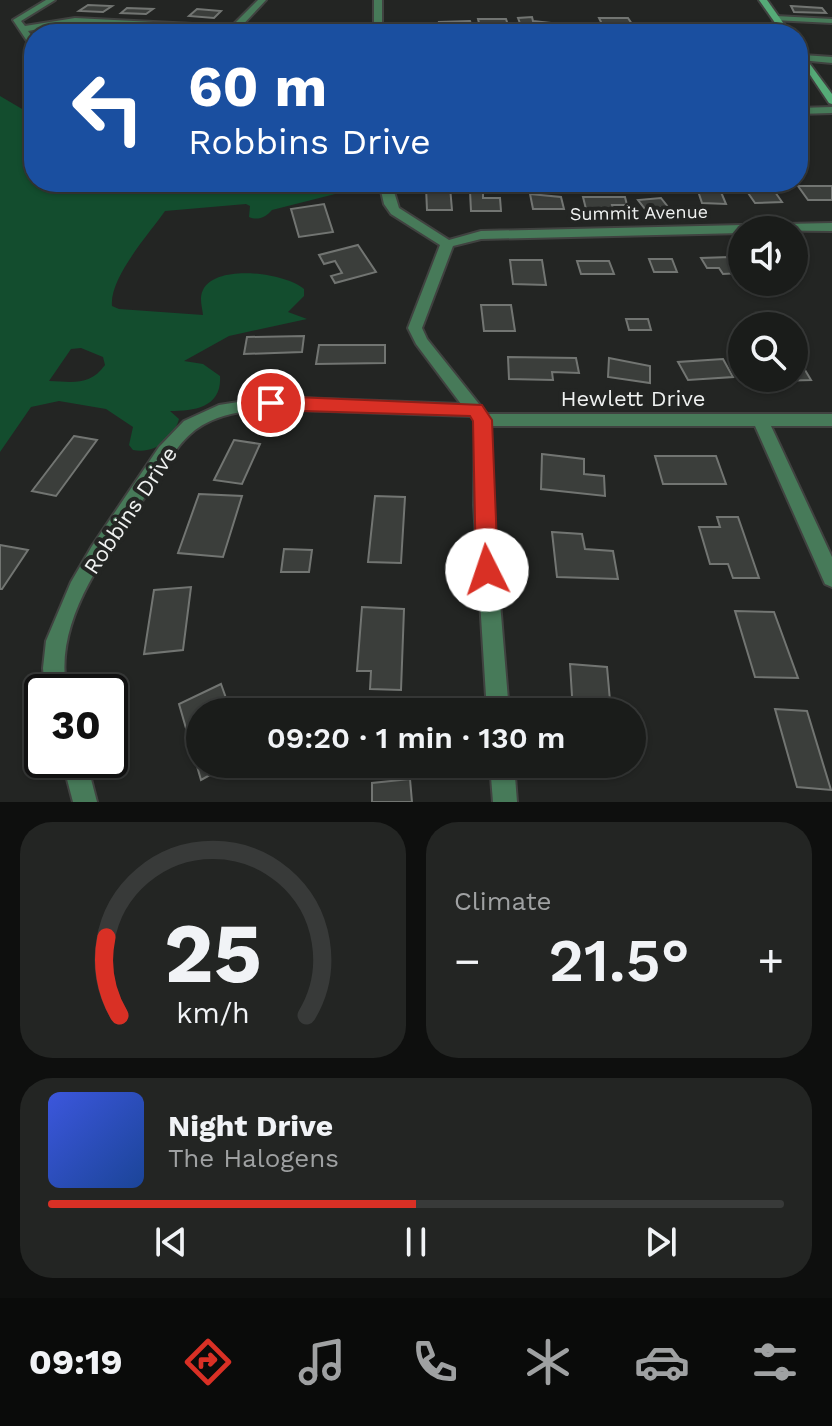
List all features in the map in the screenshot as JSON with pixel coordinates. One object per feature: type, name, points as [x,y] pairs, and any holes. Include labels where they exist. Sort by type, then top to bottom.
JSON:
[{"type":"main road","points":[[763,0],[780,24]]},
{"type":"main road","points":[[808,65],[832,101]]},
{"type":"street","points":[[23,29],[18,19],[51,0]]},
{"type":"street","points":[[239,24],[262,0]]},
{"type":"street","points":[[378,0],[378,24]]},
{"type":"street","points":[[776,18],[832,21]]},
{"type":"street","points":[[50,24],[72,20],[130,24]]},
{"type":"street","points":[[808,55],[832,60]]},
{"type":"street","points":[[808,111],[832,110]]},
{"type":"street","points":[[387,192],[395,211],[447,244],[442,266],[421,305],[415,328],[421,341],[479,415],[497,698]]},
{"type":"street","name":"Summit Avenue","points":[[447,244],[463,237],[481,235],[832,227]]},
{"type":"street","name":"Robbins Drive","points":[[54,674],[60,629],[76,592],[167,450],[187,427],[210,413],[238,405],[260,404],[479,415]]},
{"type":"street","name":"Hewlett Drive","points":[[479,415],[832,420]]},
{"type":"street","points":[[760,420],[832,578]]},
{"type":"street","points":[[79,778],[85,802]]},
{"type":"street","points":[[503,778],[505,802]]},
{"type":"green space","points":[[0,96],[24,110],[24,192],[340,192],[272,210],[259,218],[249,217],[250,206],[246,204],[165,211],[140,244],[123,270],[113,295],[112,306],[119,309],[203,315],[203,290],[222,276],[236,274],[268,275],[304,289],[304,296],[288,312],[307,319],[229,336],[184,361],[203,364],[220,376],[217,395],[197,408],[170,411],[179,419],[162,444],[149,450],[133,450],[129,445],[133,427],[106,409],[59,401],[31,407],[0,452]],"holes":[[[81,348],[103,357],[105,365],[87,380],[49,381],[71,349]]]},
{"type":"building","points":[[88,5],[112,6],[103,12],[79,11]]},
{"type":"building","points":[[791,6],[822,8],[826,13],[794,12]]},
{"type":"building","points":[[127,8],[153,9],[146,14],[121,13]]},
{"type":"building","points":[[197,9],[221,11],[214,18],[189,16]]},
{"type":"building","points":[[532,17],[533,21],[551,23],[520,24],[518,18]]},
{"type":"building","points":[[599,18],[628,18],[632,24],[602,24]]},
{"type":"building","points":[[478,19],[506,19],[508,24],[482,24]]},
{"type":"building","points":[[470,21],[471,24],[439,24]]},
{"type":"building","points":[[808,186],[832,186],[832,200],[808,200],[802,192],[808,192]]},
{"type":"building","points":[[426,192],[450,192],[452,210],[427,210]]},
{"type":"building","points":[[470,192],[483,192],[483,198],[500,198],[501,211],[471,211]]},
{"type":"building","points":[[698,192],[721,192],[726,204],[702,203]]},
{"type":"building","points":[[747,192],[775,192],[782,202],[755,203]]},
{"type":"building","points":[[530,194],[561,197],[564,209],[533,209]]},
{"type":"building","points":[[583,197],[625,197],[627,205],[612,205],[613,209],[586,209]]},
{"type":"building","points":[[661,198],[668,207],[645,209],[638,200]]},
{"type":"building","points":[[324,204],[333,232],[299,237],[291,209]]},
{"type":"building","points":[[358,245],[376,272],[335,283],[331,276],[342,273],[335,261],[324,264],[319,255]]},
{"type":"building","points":[[728,257],[728,274],[723,274],[719,268],[707,268],[701,258]]},
{"type":"building","points":[[649,259],[672,259],[677,272],[654,272]]},
{"type":"building","points":[[510,260],[542,260],[546,285],[513,284]]},
{"type":"building","points":[[577,261],[609,261],[614,274],[581,274]]},
{"type":"building","points":[[481,305],[511,305],[515,331],[484,331]]},
{"type":"building","points":[[626,319],[648,319],[651,330],[629,330]]},
{"type":"building","points":[[304,336],[302,352],[244,354],[247,337]]},
{"type":"building","points":[[319,345],[385,345],[385,363],[316,364]]},
{"type":"building","points":[[508,357],[576,358],[579,373],[552,372],[553,380],[509,379]]},
{"type":"building","points":[[609,358],[650,366],[650,383],[608,377]]},
{"type":"building","points":[[723,359],[728,368],[728,377],[688,380],[678,362]]},
{"type":"building","points":[[74,436],[97,440],[56,496],[32,491]]},
{"type":"building","points":[[234,440],[260,444],[242,484],[214,480]]},
{"type":"building","points":[[542,454],[584,459],[584,474],[604,476],[605,496],[541,489]]},
{"type":"building","points":[[655,456],[716,456],[726,484],[663,484]]},
{"type":"building","points":[[199,494],[242,496],[223,557],[178,553]]},
{"type":"building","points":[[375,496],[405,497],[401,563],[368,562]]},
{"type":"building","points":[[717,517],[738,517],[759,578],[733,578],[728,564],[710,564],[699,527],[720,527]]},
{"type":"building","points":[[552,532],[582,534],[585,549],[613,551],[618,579],[557,577]]},
{"type":"building","points":[[0,545],[28,550],[2,589],[0,589]]},
{"type":"building","points":[[284,549],[312,550],[309,572],[281,572]]},
{"type":"building","points":[[191,587],[183,650],[144,654],[154,590]]},
{"type":"building","points":[[362,607],[404,609],[401,690],[370,689],[371,671],[357,671]]},
{"type":"building","points":[[735,611],[774,612],[798,678],[755,677]]},
{"type":"building","points":[[570,664],[607,667],[610,698],[572,698]]},
{"type":"building","points":[[221,684],[226,698],[192,698]]},
{"type":"building","points":[[186,701],[186,728],[179,704]]},
{"type":"building","points":[[775,709],[807,711],[831,790],[797,787]]},
{"type":"building","points":[[410,779],[412,802],[372,802],[372,783]]},
{"type":"route","points":[[271,403],[475,410],[483,420],[487,570]]}]
